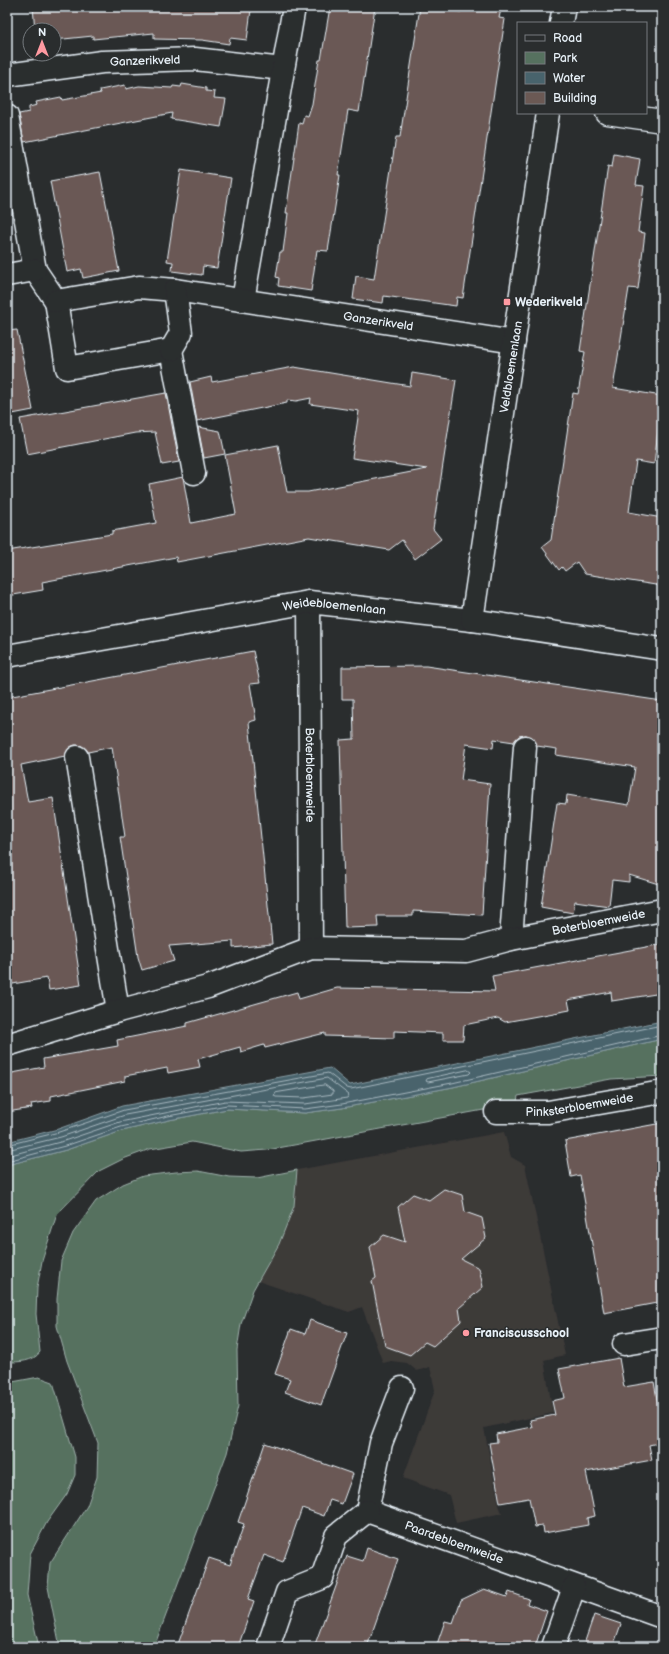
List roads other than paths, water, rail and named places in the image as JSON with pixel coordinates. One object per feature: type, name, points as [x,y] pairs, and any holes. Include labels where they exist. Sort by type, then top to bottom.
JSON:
[{"type":"street","points":[[243,300],[294,7]]},
{"type":"street","points":[[562,22],[564,7]]},
{"type":"street","name":"Ganzerikveld","points":[[7,75],[102,62],[195,59],[283,69]]},
{"type":"street","name":"Veldbloemenlaan","points":[[472,620],[548,114]]},
{"type":"street","points":[[614,114],[662,121]]},
{"type":"street","points":[[7,116],[35,270],[56,301],[67,368],[170,350]]},
{"type":"street","points":[[7,275],[35,270]]},
{"type":"street","name":"Ganzerikveld","points":[[56,301],[139,287],[175,290],[514,342]]},
{"type":"street","points":[[175,290],[181,333],[170,350],[194,473]]},
{"type":"street","name":"Weidebloemenlaan","points":[[7,656],[309,602],[472,620],[662,649]]},
{"type":"street","name":"Boterbloemweide","points":[[309,602],[311,948]]},
{"type":"street","points":[[511,939],[525,747]]},
{"type":"street","points":[[77,758],[118,1011]]},
{"type":"street","name":"Boterbloemweide","points":[[7,1045],[118,1011],[208,987],[311,948],[466,951],[511,939],[662,910]]},
{"type":"street","name":"Pinksterbloemweide","points":[[496,1112],[548,1112],[662,1092]]},
{"type":"street","points":[[624,1344],[662,1338]]},
{"type":"street","points":[[268,1647],[287,1592],[322,1578],[336,1536],[367,1511],[381,1443],[402,1388]]},
{"type":"street","name":"Paardebloemweide","points":[[367,1511],[574,1587],[662,1617]]},
{"type":"street","points":[[553,1647],[574,1587]]},
{"type":"water","points":[[662,1021],[662,1039],[453,1087],[342,1108],[305,1113],[227,1109],[122,1131],[66,1150],[7,1165],[7,1142],[58,1129],[122,1106],[330,1068],[350,1085]]},
{"type":"place","name":"Wederikveld","points":[[507,302]]},
{"type":"place","name":"Franciscusschool","points":[[466,1333]]}]
